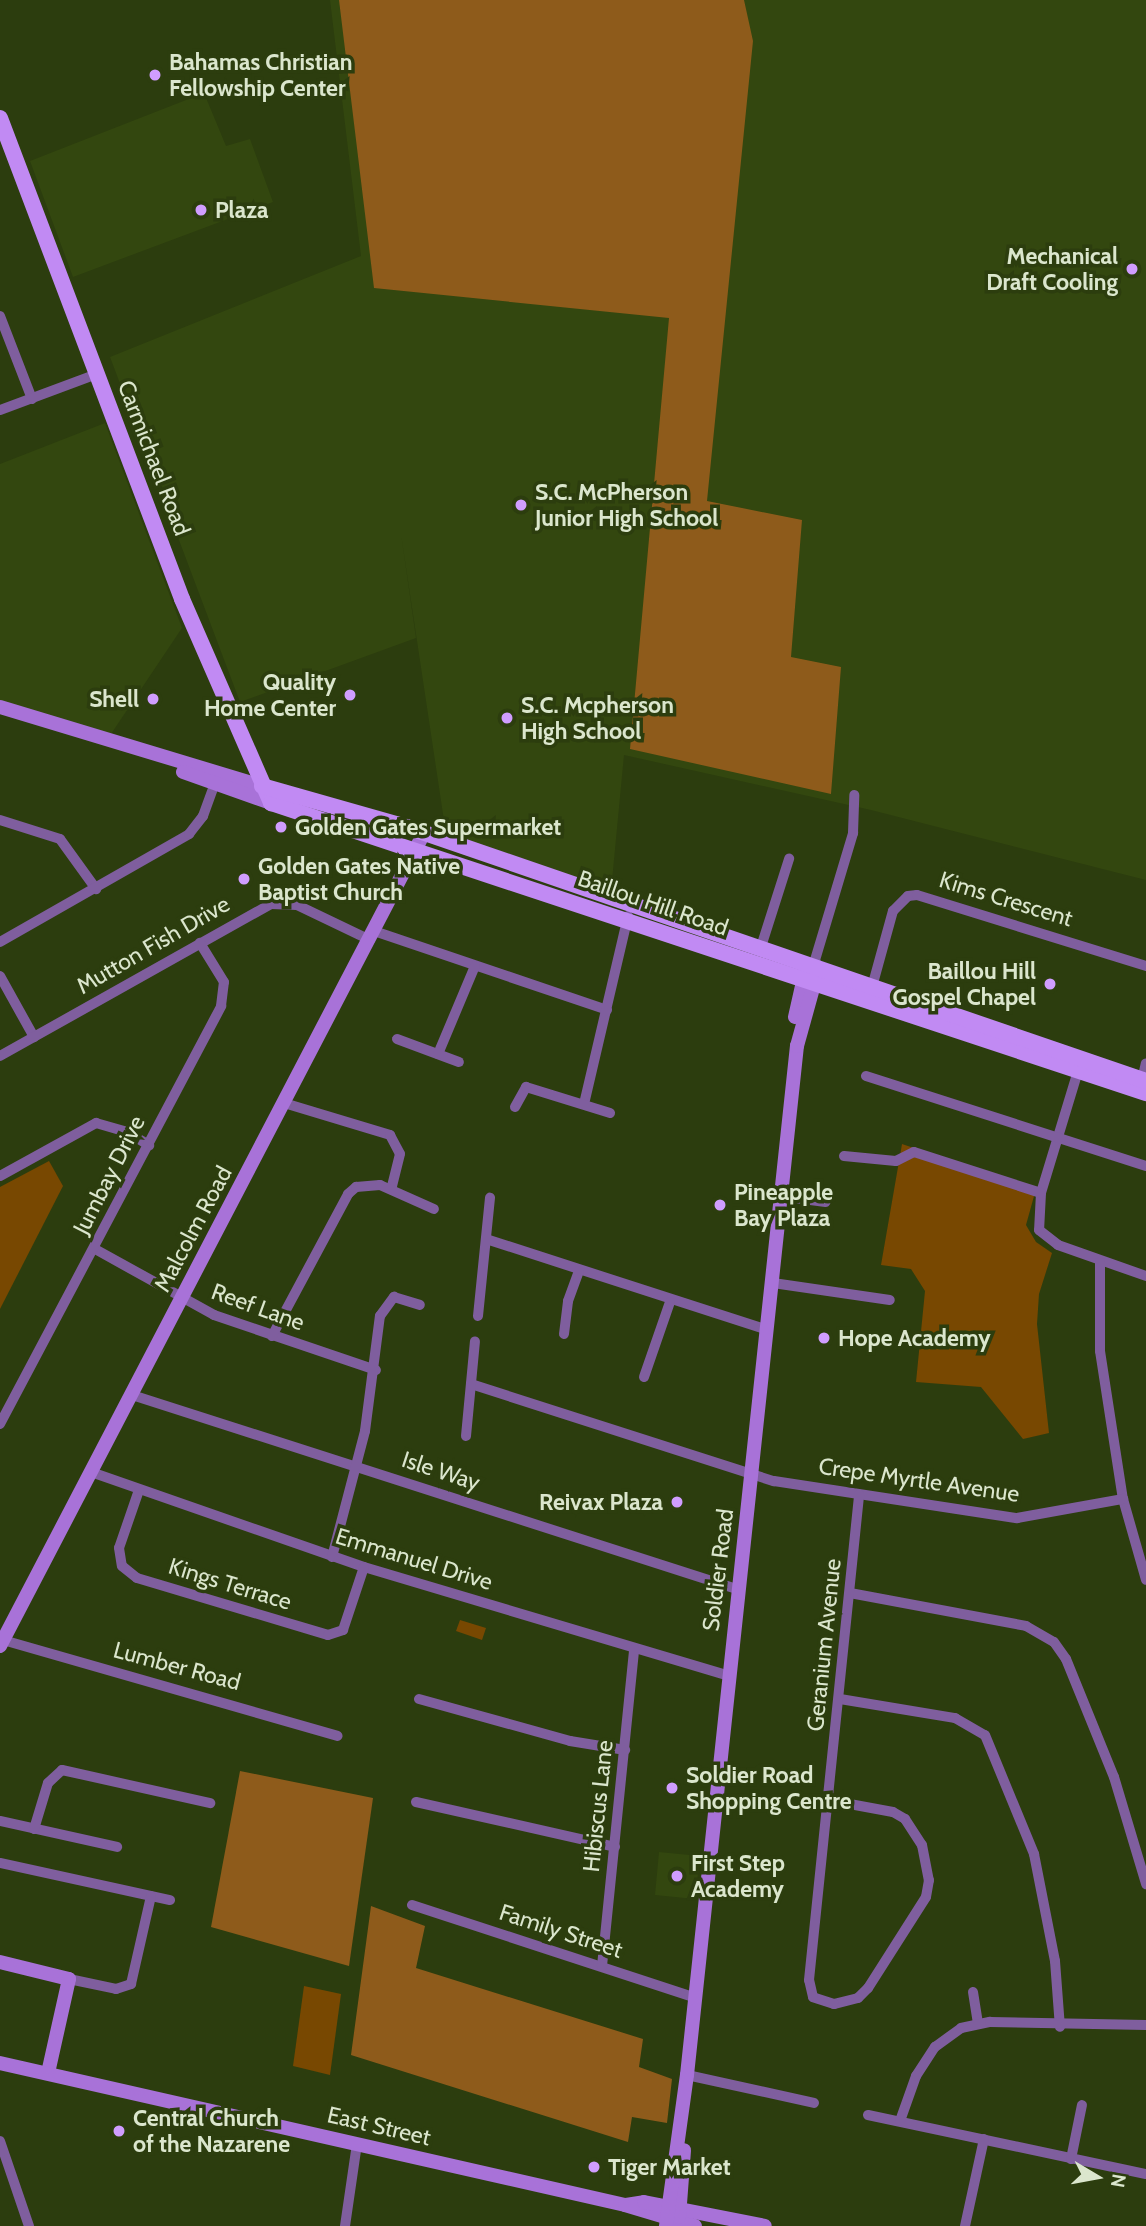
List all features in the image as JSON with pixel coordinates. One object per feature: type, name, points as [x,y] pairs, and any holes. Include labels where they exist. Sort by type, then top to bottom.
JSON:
[{"type":"main road","name":"Carmichael Road","points":[[0,118],[182,599],[251,760],[295,794]]},
{"type":"main road","name":"Baillou Hill Road","points":[[0,707],[147,754],[295,794],[424,833],[629,913],[760,950],[1078,1071],[1145,1084]]},
{"type":"main road","name":"Baillou Hill Road","points":[[147,754],[271,803],[811,971],[872,987],[1145,1084]]},
{"type":"main road","points":[[251,760],[271,803]]},
{"type":"main road","name":"Malcolm Road","points":[[1,1643],[424,833]]},
{"type":"main road","name":"Soldier Road","points":[[673,2219],[780,1196],[797,1046],[811,971]]},
{"type":"main road","points":[[0,1962],[69,1979],[48,2073]]},
{"type":"main road","name":"East Street","points":[[0,2063],[625,2205],[695,2226]]},
{"type":"main road","name":"East Street","points":[[673,2219],[765,2226]]},
{"type":"street","points":[[0,316],[32,399]]},
{"type":"street","points":[[0,410],[97,374]]},
{"type":"street","points":[[0,942],[189,834],[203,816],[215,783]]},
{"type":"street","points":[[811,971],[853,833],[854,795]]},
{"type":"street","points":[[0,820],[60,839],[96,889]]},
{"type":"street","points":[[760,950],[789,859]]},
{"type":"street","name":"Kims Crescent","points":[[872,987],[893,911],[908,896],[917,895],[1146,966]]},
{"type":"street","name":"Mutton Fish Drive","points":[[0,1056],[254,911],[281,902],[321,914],[372,935],[607,1010]]},
{"type":"street","points":[[584,1104],[629,913]]},
{"type":"street","name":"Jumbay Drive","points":[[0,1424],[95,1249],[221,1006],[224,982],[200,943]]},
{"type":"street","points":[[438,1054],[475,966]]},
{"type":"street","points":[[0,976],[34,1037]]},
{"type":"street","points":[[397,1039],[459,1062]]},
{"type":"street","points":[[1145,1084],[1146,1063]]},
{"type":"street","points":[[1078,1071],[1041,1193],[1039,1230],[1058,1245],[1146,1276]]},
{"type":"street","points":[[866,1076],[1146,1166]]},
{"type":"street","points":[[515,1107],[526,1087],[610,1114]]},
{"type":"street","points":[[284,1103],[390,1135],[400,1154],[391,1189]]},
{"type":"street","points":[[0,1176],[96,1124],[127,1132],[149,1145]]},
{"type":"street","points":[[844,1156],[896,1161],[914,1152],[1041,1193]]},
{"type":"street","points":[[272,1336],[348,1195],[367,1185],[391,1189],[434,1209]]},
{"type":"street","points":[[780,1196],[826,1202]]},
{"type":"street","points":[[478,1316],[491,1198]]},
{"type":"street","points":[[486,1239],[670,1302],[767,1330]]},
{"type":"street","name":"Reef Lane","points":[[95,1249],[182,1299],[272,1336],[376,1370]]},
{"type":"street","points":[[1100,1262],[1100,1350],[1123,1499],[1146,1580]]},
{"type":"street","points":[[564,1334],[568,1301],[579,1271]]},
{"type":"street","points":[[772,1283],[890,1300]]},
{"type":"street","points":[[332,1557],[356,1466],[376,1370],[384,1305],[394,1297],[420,1305]]},
{"type":"street","points":[[644,1377],[670,1302]]},
{"type":"street","points":[[466,1436],[475,1341]]},
{"type":"street","name":"Crepe Myrtle Avenue","points":[[471,1384],[751,1477],[1017,1518],[1123,1499]]},
{"type":"street","name":"Isle Way","points":[[132,1395],[737,1589]]},
{"type":"street","name":"Emmanuel Drive","points":[[91,1472],[332,1557],[634,1650],[729,1676]]},
{"type":"street","name":"Kings Terrace","points":[[139,1490],[120,1548],[122,1566],[137,1578],[328,1635],[343,1630],[365,1567]]},
{"type":"street","name":"Geranium Avenue","points":[[828,1800],[892,1812],[905,1819],[922,1845],[929,1880],[926,1897],[868,1988],[858,1998],[834,2004],[822,2003],[809,1992],[828,1800],[840,1699],[859,1495]]},
{"type":"street","points":[[850,1593],[1026,1626],[1054,1642],[1066,1659],[1114,1777],[1146,1884]]},
{"type":"street","name":"Lumber Road","points":[[1,1643],[338,1735]]},
{"type":"street","name":"Hibiscus Lane","points":[[602,1966],[634,1650]]},
{"type":"street","points":[[419,1699],[570,1741],[625,1750]]},
{"type":"street","points":[[840,1699],[955,1718],[985,1735],[1034,1854],[1055,1961],[1060,2026]]},
{"type":"street","points":[[34,1829],[48,1783],[62,1770],[210,1803]]},
{"type":"street","points":[[416,1802],[615,1847]]},
{"type":"street","points":[[0,1821],[117,1847]]},
{"type":"street","points":[[0,1863],[170,1900]]},
{"type":"street","points":[[69,1979],[116,1989],[131,1984],[151,1896]]},
{"type":"street","name":"Family Street","points":[[412,1905],[696,1998]]},
{"type":"street","points":[[974,1992],[978,2024]]},
{"type":"street","points":[[900,2121],[916,2076],[935,2047],[961,2028],[978,2024],[1146,2025]]},
{"type":"street","points":[[687,2075],[814,2103]]},
{"type":"street","points":[[1071,2159],[1082,2105]]},
{"type":"street","points":[[868,2115],[1146,2174]]},
{"type":"street","points":[[965,2226],[984,2139]]},
{"type":"street","points":[[0,2141],[29,2226]]},
{"type":"street","points":[[345,2226],[357,2144]]},
{"type":"shaded area","points":[[330,0],[1146,0],[1146,880],[871,810],[624,755],[611,891],[446,834],[401,534],[416,638],[240,702],[110,357],[361,256]]},
{"type":"shaded area","points":[[339,0],[744,0],[753,41],[707,501],[802,520],[791,657],[841,667],[831,794],[630,749],[669,318],[374,288]]},
{"type":"shaded area","points":[[204,93],[226,146],[250,139],[273,202],[73,277],[30,161]]},
{"type":"shaded area","points":[[105,423],[182,628],[107,740],[0,704],[0,464]]},
{"type":"shaded area","points":[[902,1144],[1036,1189],[1026,1225],[1036,1242],[1052,1253],[1039,1294],[1037,1324],[1049,1433],[1023,1439],[981,1387],[916,1382],[925,1291],[911,1269],[881,1265]]},
{"type":"shaded area","points":[[49,1161],[63,1186],[0,1309],[0,1187]]},
{"type":"shaded area","points":[[460,1620],[486,1628],[482,1640],[456,1631]]},
{"type":"shaded area","points":[[240,1771],[373,1798],[349,1966],[211,1927]]},
{"type":"shaded area","name":"First Step Academy","points":[[659,1852],[700,1856],[695,1899],[655,1895]]},
{"type":"shaded area","points":[[371,1906],[425,1926],[416,1968],[643,2039],[639,2067],[672,2079],[667,2123],[632,2117],[628,2142],[351,2055]]},
{"type":"shaded area","points":[[304,1986],[341,1994],[330,2075],[293,2066]]},
{"type":"place","name":"Bahamas Christian Fellowship Center","points":[[155,75]]},
{"type":"place","name":"Plaza","points":[[201,210]]},
{"type":"place","name":"Mechanical Draft Cooling","points":[[1132,269]]},
{"type":"place","name":"S.C. McPherson Junior High School","points":[[521,505]]},
{"type":"place","name":"Quality Home Center","points":[[350,695]]},
{"type":"place","name":"Shell","points":[[153,699]]},
{"type":"place","name":"S.C. Mcpherson High School","points":[[507,718]]},
{"type":"place","name":"Golden Gates Supermarket","points":[[281,827]]},
{"type":"place","name":"Golden Gates Native Baptist Church","points":[[244,879]]},
{"type":"place","name":"Baillou Hill Gospel Chapel","points":[[1050,984]]},
{"type":"place","name":"Pineapple Bay Plaza","points":[[720,1205]]},
{"type":"place","name":"Hope Academy","points":[[824,1338]]},
{"type":"place","name":"Reivax Plaza","points":[[677,1502]]},
{"type":"place","name":"Soldier Road Shopping Centre","points":[[672,1788]]},
{"type":"place","name":"First Step Academy","points":[[677,1876]]},
{"type":"place","name":"Central Church of the Nazarene","points":[[119,2131]]},
{"type":"place","name":"Tiger Market","points":[[594,2167]]}]
